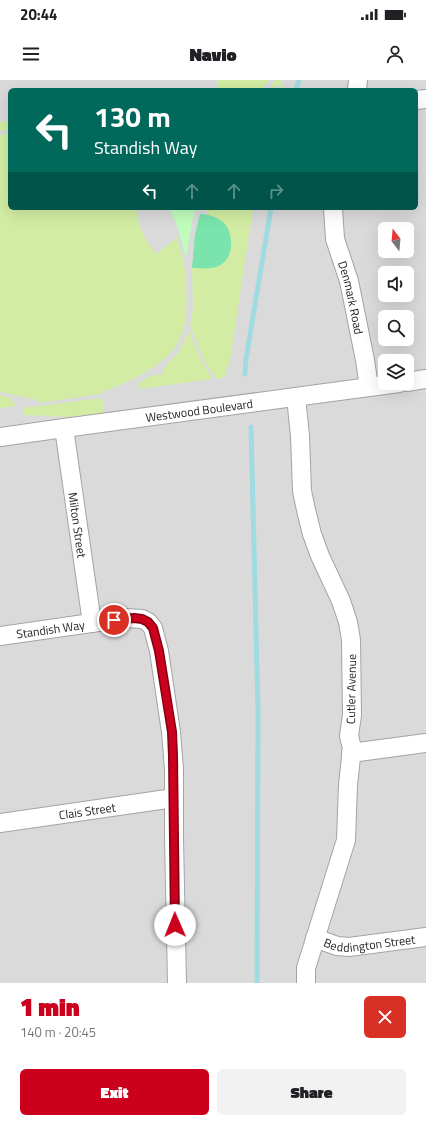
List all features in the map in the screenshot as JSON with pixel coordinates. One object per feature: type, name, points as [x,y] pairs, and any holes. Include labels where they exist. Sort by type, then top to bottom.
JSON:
[{"type":"street","name":"Denmark Road","points":[[333,210],[335,239],[349,281],[369,387]]},
{"type":"street","points":[[414,381],[426,379]]},
{"type":"street","name":"Westwood Boulevard","points":[[0,437],[378,386]]},
{"type":"street","name":"Cutler Avenue","points":[[296,397],[300,436],[302,491],[306,510],[312,534],[320,556],[341,601],[348,622],[351,640],[352,715],[349,736],[352,748],[348,785],[346,840],[306,968],[306,983]]},
{"type":"street","name":"Milton Street","points":[[64,428],[92,623]]},
{"type":"street","name":"Standish Way","points":[[0,636],[134,618],[142,619],[148,622],[153,628],[159,651],[172,732],[174,798]]},
{"type":"street","points":[[351,753],[426,743]]},
{"type":"street","points":[[174,798],[177,983]]},
{"type":"street","name":"Clais Street","points":[[0,822],[174,798]]},
{"type":"street","name":"Beddington Street","points":[[315,938],[337,946],[349,948],[426,937]]},
{"type":"shaded area","points":[[0,80],[426,80],[426,983],[0,983]]},
{"type":"green space","points":[[217,80],[269,80],[263,88],[218,88]]},
{"type":"green space","points":[[275,80],[282,80],[281,88],[276,85],[274,88],[270,88]]},
{"type":"green space","points":[[8,121],[8,129],[0,131],[0,122]]},
{"type":"green space","points":[[8,133],[8,210],[137,210],[138,221],[142,233],[157,254],[177,237],[186,277],[186,311],[184,328],[177,344],[160,363],[119,386],[101,392],[102,394],[37,403],[37,400],[0,392],[0,135]]},
{"type":"green space","points":[[170,210],[195,210],[186,258],[177,226]]},
{"type":"green space","points":[[206,210],[253,210],[230,361],[225,377],[216,379],[205,362],[190,325],[193,308],[192,268],[210,268],[227,259],[230,251],[230,235],[220,220],[207,214]]},
{"type":"green space","points":[[200,214],[212,216],[221,220],[227,226],[231,238],[229,255],[219,266],[192,268],[195,234]]},
{"type":"green space","points":[[189,331],[199,356],[212,379],[139,389],[138,383],[153,375],[160,375],[163,373],[165,366],[179,352]]},
{"type":"green space","points":[[0,395],[11,398],[16,406],[0,408]]},
{"type":"green space","points":[[102,398],[104,410],[102,413],[71,417],[24,415],[23,408]]},
{"type":"waterway","points":[[297,88],[299,80]]},
{"type":"waterway","points":[[245,374],[246,359],[271,210]]},
{"type":"waterway","points":[[251,427],[258,711],[257,983]]},
{"type":"route","points":[[114,620],[134,618],[142,619],[148,622],[153,628],[159,651],[172,732],[174,769],[175,925]]}]
